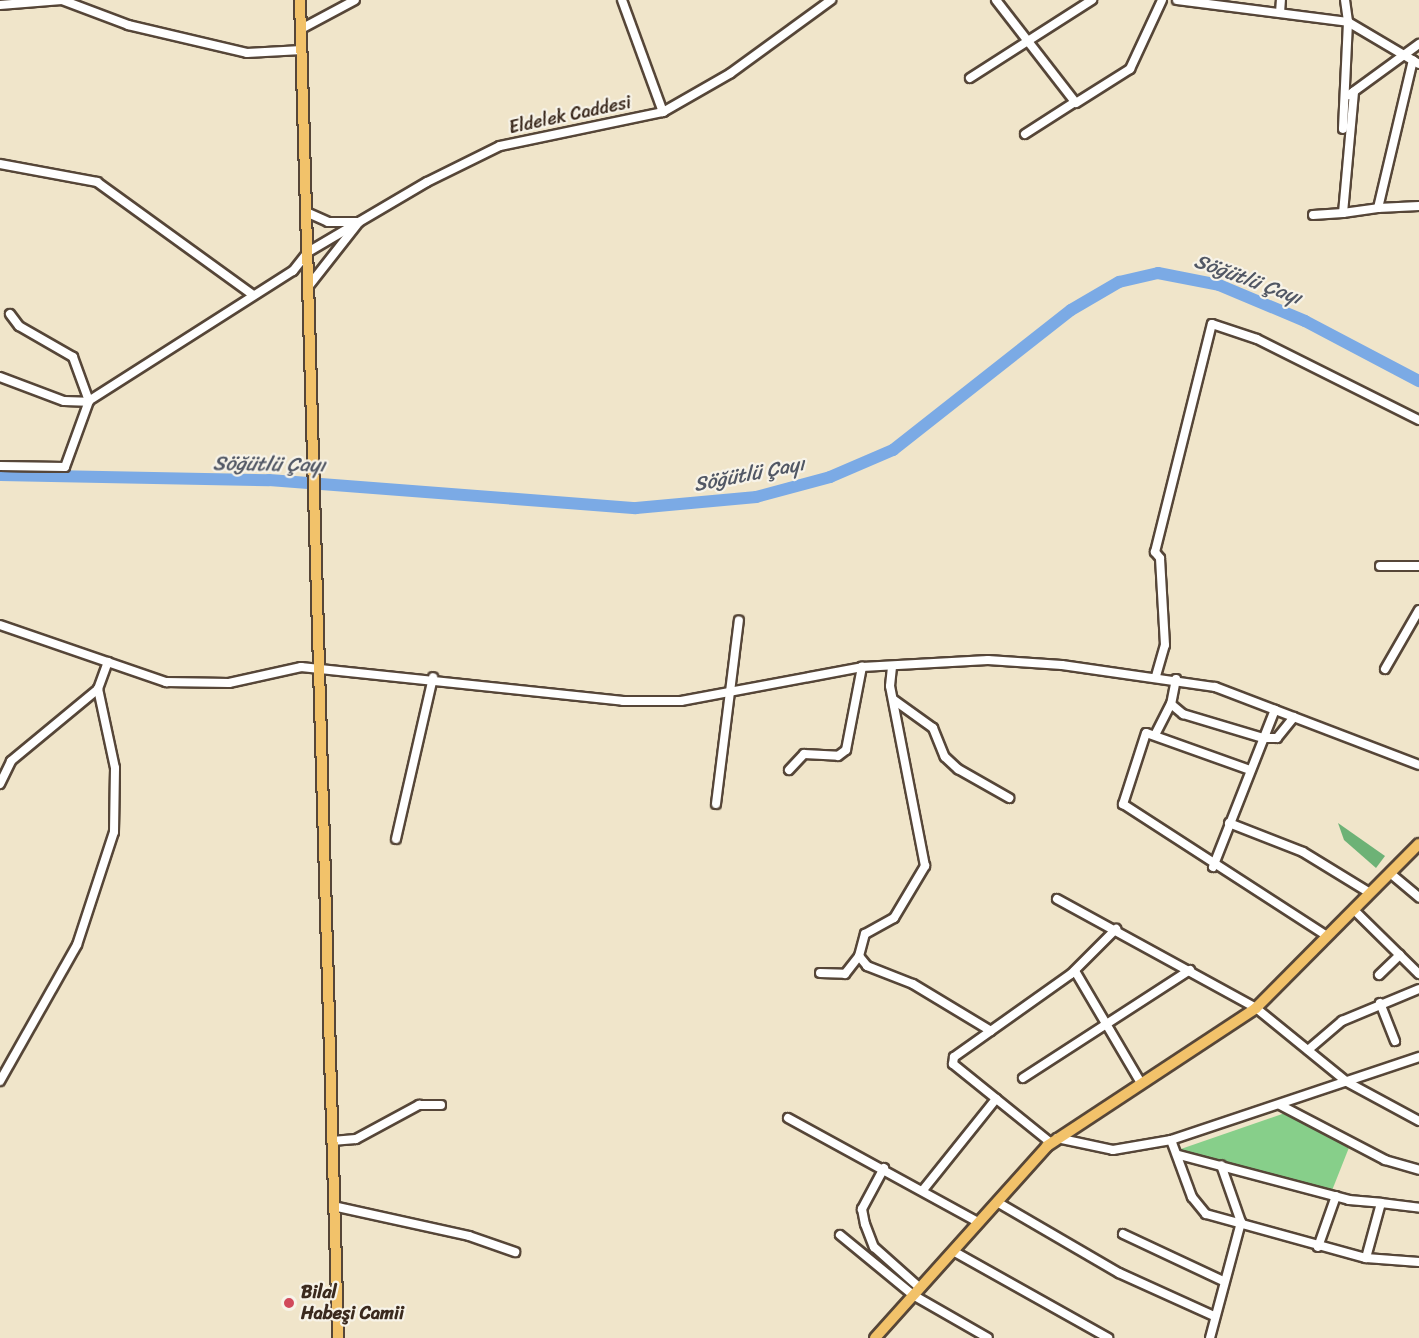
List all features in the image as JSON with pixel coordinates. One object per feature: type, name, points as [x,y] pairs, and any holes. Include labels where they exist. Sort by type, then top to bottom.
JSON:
[{"type":"main road","points":[[300,0],[308,252],[310,456],[338,1338]]},
{"type":"main road","points":[[875,1338],[1054,1141],[1256,1008],[1419,844]]},
{"type":"street","points":[[0,4],[62,0],[128,25],[247,53],[302,50]]},
{"type":"street","points":[[301,29],[355,0]]},
{"type":"street","points":[[622,0],[663,112]]},
{"type":"street","name":"Eldelek Caddesi","points":[[89,400],[252,294],[293,271],[308,252],[359,222],[500,146],[663,112],[730,72],[831,0]]},
{"type":"street","points":[[996,0],[1025,44],[1075,102]]},
{"type":"street","points":[[970,78],[1092,0]]},
{"type":"street","points":[[1026,134],[1130,69],[1162,0]]},
{"type":"street","points":[[1177,0],[1348,22],[1412,60]]},
{"type":"street","points":[[1280,13],[1281,0]]},
{"type":"street","points":[[1343,213],[1350,94],[1348,22],[1345,0]]},
{"type":"street","points":[[1378,208],[1412,60],[1419,44]]},
{"type":"street","points":[[1343,129],[1350,94],[1412,60]]},
{"type":"street","points":[[0,164],[98,182],[252,294]]},
{"type":"street","points":[[1313,215],[1419,206]]},
{"type":"street","points":[[306,212],[328,222],[359,222]]},
{"type":"street","points":[[308,288],[359,222]]},
{"type":"street","points":[[0,466],[65,467],[89,400],[73,357],[19,326],[10,314]]},
{"type":"street","points":[[1156,676],[1165,645],[1161,558],[1155,552],[1212,324],[1257,339],[1419,420]]},
{"type":"street","points":[[0,377],[64,401],[89,400]]},
{"type":"street","points":[[1380,567],[1419,566]]},
{"type":"street","points":[[1385,669],[1419,610]]},
{"type":"street","points":[[716,804],[719,750],[730,692],[739,620]]},
{"type":"street","points":[[0,625],[166,682],[208,685],[279,670],[317,669],[433,677],[623,700],[681,701],[862,667],[988,660],[1156,676],[1215,687],[1419,765]]},
{"type":"street","points":[[0,784],[11,761],[98,689],[108,662]]},
{"type":"street","points":[[820,973],[845,974],[859,956],[865,934],[894,918],[925,866],[894,700],[892,666]]},
{"type":"street","points":[[789,770],[799,756],[838,756],[846,750],[862,667]]},
{"type":"street","points":[[396,839],[433,677]]},
{"type":"street","points":[[1156,733],[1171,704],[1176,679]]},
{"type":"street","points":[[0,1079],[77,945],[114,832],[116,768],[98,689]]},
{"type":"street","points":[[894,700],[933,728],[945,757],[958,768],[1009,798]]},
{"type":"street","points":[[1171,704],[1183,714],[1263,738],[1277,738],[1294,717]]},
{"type":"street","points":[[1213,867],[1275,710]]},
{"type":"street","points":[[1250,770],[1156,733],[1146,733],[1137,750],[1123,804],[1213,867],[1327,936]]},
{"type":"street","points":[[0,760],[11,761]]},
{"type":"street","points":[[1230,823],[1303,852],[1370,893]]},
{"type":"street","points":[[1390,873],[1419,897]]},
{"type":"street","points":[[1057,899],[1116,928],[1256,1008],[1347,1082],[1419,1121]]},
{"type":"street","points":[[1354,910],[1419,974]]},
{"type":"street","points":[[1116,928],[1075,971],[991,1031],[960,1050],[953,1064],[1054,1141],[1113,1150],[1170,1140],[1419,1057]]},
{"type":"street","points":[[1379,975],[1400,955]]},
{"type":"street","points":[[859,956],[867,966],[913,984],[991,1031]]},
{"type":"street","points":[[1023,1078],[1190,970]]},
{"type":"street","points":[[1075,971],[1141,1083]]},
{"type":"street","points":[[1308,1050],[1342,1021],[1380,1003],[1419,989]]},
{"type":"street","points":[[1380,1003],[1395,1041]]},
{"type":"street","points":[[923,1190],[996,1099]]},
{"type":"street","points":[[332,1141],[356,1139],[419,1105],[441,1105]]},
{"type":"street","points":[[1280,1105],[1385,1160],[1419,1170]]},
{"type":"street","points":[[788,1118],[884,1168],[978,1222]]},
{"type":"street","points":[[1170,1140],[1179,1155],[1192,1197],[1206,1214],[1366,1258],[1419,1262]]},
{"type":"street","points":[[1179,1155],[1336,1196],[1419,1208]]},
{"type":"street","points":[[1210,1338],[1221,1280],[1241,1222],[1221,1165]]},
{"type":"street","points":[[884,1168],[862,1209],[865,1224],[874,1247],[916,1292]]},
{"type":"street","points":[[1318,1246],[1336,1196]]},
{"type":"street","points":[[997,1202],[1099,1262],[1214,1316]]},
{"type":"street","points":[[1366,1258],[1381,1203]]},
{"type":"street","points":[[333,1206],[469,1236],[515,1252]]},
{"type":"street","points":[[1123,1234],[1221,1280]]},
{"type":"street","points":[[840,1235],[916,1292],[988,1338]]},
{"type":"street","points":[[953,1251],[1108,1338]]},
{"type":"green space","points":[[1338,823],[1385,856],[1376,868],[1344,840]]},
{"type":"green space","points":[[1285,1113],[1350,1145],[1331,1193],[1178,1150]]},
{"type":"waterway","name":"Söğütlü Çayı","points":[[0,475],[269,480],[636,508],[756,497],[830,477],[893,450],[1071,310],[1119,282],[1158,273],[1219,285],[1305,321],[1419,381]]},
{"type":"place","name":"Bilal Habeşi Camii","points":[[289,1303]]}]
